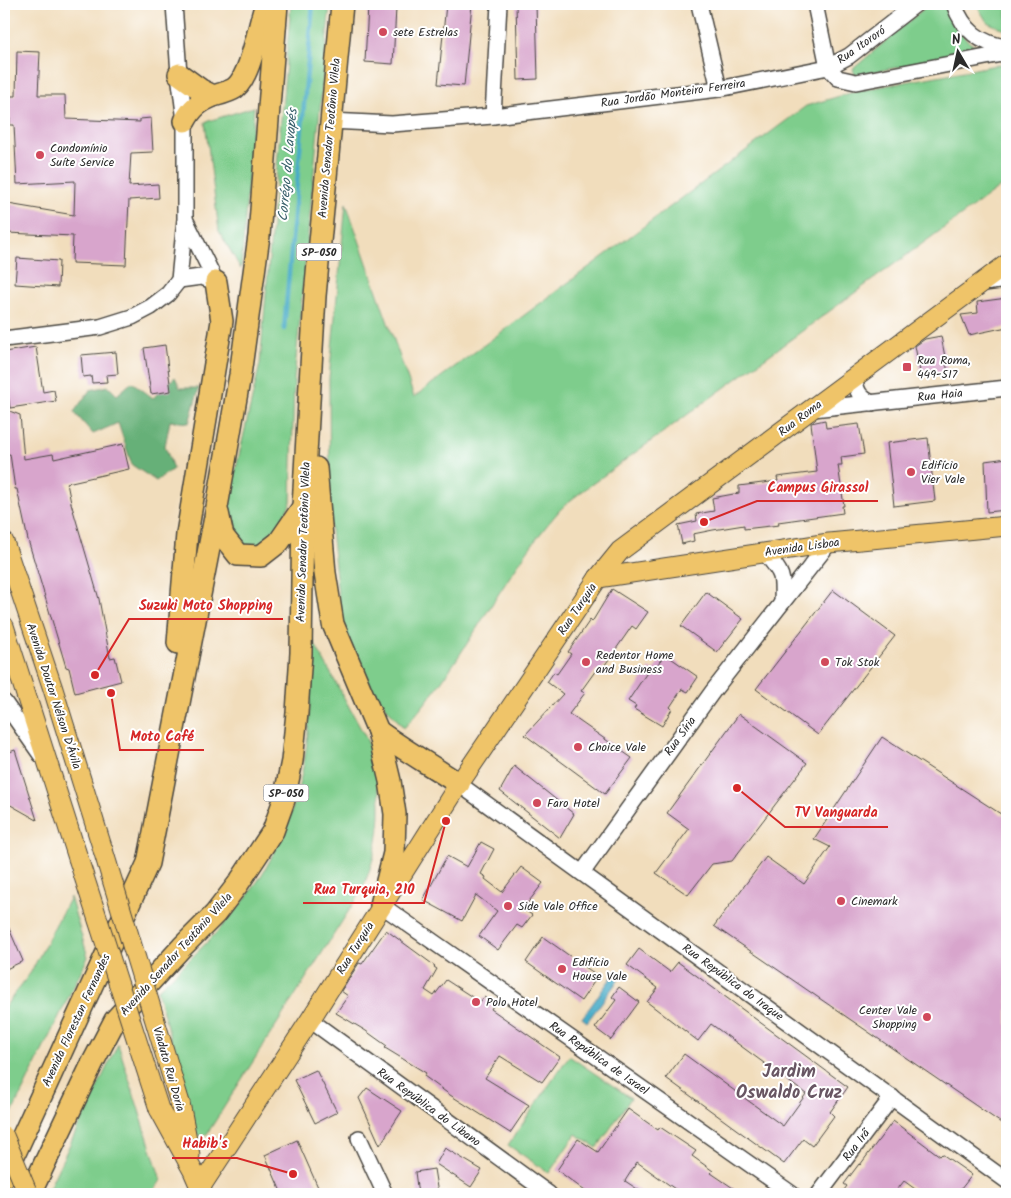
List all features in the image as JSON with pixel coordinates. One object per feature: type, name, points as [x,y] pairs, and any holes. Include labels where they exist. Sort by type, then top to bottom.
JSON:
[{"type":"highway","points":[[185,121],[192,108],[212,96],[235,88],[242,78],[266,4]]},
{"type":"highway","points":[[171,739],[217,508],[240,375],[259,236],[277,4]]},
{"type":"highway","name":"Avenida Senador Teotônio Vilela","points":[[29,1194],[92,1064],[116,1020],[164,966],[215,914],[238,884],[273,831],[284,800],[292,762],[297,713],[301,653],[303,506],[315,296],[342,4]]},
{"type":"highway","points":[[179,74],[212,96]]},
{"type":"highway","points":[[171,739],[187,534],[222,321],[216,282]]},
{"type":"highway","points":[[311,382],[320,519],[333,624],[378,731],[390,781],[395,814],[394,853],[381,905]]},
{"type":"highway","points":[[217,508],[223,536],[238,555],[261,556],[278,542],[303,506]]},
{"type":"highway","points":[[378,731],[407,752],[424,760],[459,784]]},
{"type":"highway","name":"Avenida Florestan Fernandes","points":[[4,1176],[148,863],[171,739]]},
{"type":"main road","name":"Rua Roma","points":[[598,578],[620,551],[984,283],[1007,264]]},
{"type":"main road","name":"Avenida Lisboa","points":[[598,578],[829,543],[1007,526]]},
{"type":"main road","name":"Avenida Doutor Nélson D'Ávila","points":[[4,542],[53,689],[102,850]]},
{"type":"main road","name":"Rua Turquia","points":[[198,1187],[310,1020],[459,784],[598,578]]},
{"type":"main road","points":[[4,626],[46,763]]},
{"type":"main road","name":"Viaduto Rui Doria","points":[[46,763],[159,1109],[198,1187]]},
{"type":"main road","name":"Viaduto Rui Doria","points":[[102,850],[180,1103],[198,1187]]},
{"type":"main road","points":[[4,1136],[29,1194]]},
{"type":"street","points":[[4,339],[100,327],[132,317],[151,307],[168,294],[179,280],[185,219],[185,121],[179,74],[174,4]]},
{"type":"street","points":[[493,116],[499,4]]},
{"type":"street","points":[[700,4],[719,89]]},
{"type":"street","points":[[815,4],[828,67],[838,78],[856,82],[1007,53]]},
{"type":"street","name":"Rua Itororó","points":[[828,67],[850,56],[916,4]]},
{"type":"street","points":[[954,4],[959,18],[974,36],[993,46],[1007,47]]},
{"type":"street","name":"Rua Jordão Monteiro Ferreira","points":[[330,121],[392,124],[493,116],[719,89],[828,67]]},
{"type":"street","points":[[185,219],[216,282]]},
{"type":"street","points":[[179,280],[201,277],[216,282]]},
{"type":"street","points":[[984,283],[1007,280]]},
{"type":"street","points":[[855,378],[856,390],[862,398],[872,402]]},
{"type":"street","name":"Rua Haia","points":[[812,409],[1007,388]]},
{"type":"street","name":"Rua Síria","points":[[582,873],[676,741],[829,543]]},
{"type":"street","points":[[765,552],[779,569],[782,580],[782,602]]},
{"type":"street","points":[[4,702],[46,763]]},
{"type":"street","name":"Rua República do Iraque","points":[[459,784],[1007,1181]]},
{"type":"street","name":"Rua República de Israel","points":[[381,905],[792,1194]]},
{"type":"street","name":"Rua República do Libano","points":[[310,1020],[549,1194]]},
{"type":"street","name":"Rua Irã","points":[[819,1194],[892,1096]]},
{"type":"street","points":[[359,1138],[385,1194]]},
{"type":"green space","points":[[291,4],[330,4],[294,380],[291,502],[276,532],[260,550],[243,548],[232,534],[227,508],[260,364]]},
{"type":"green space","points":[[929,4],[946,4],[951,22],[970,43],[990,51],[855,75],[853,69]]},
{"type":"green space","points":[[976,4],[1007,4],[1007,31],[987,22]]},
{"type":"green space","points":[[1007,63],[1007,182],[566,504],[518,564],[445,676],[404,728],[361,678],[341,622],[330,521],[329,379],[346,203],[414,397],[806,106],[857,91]]},
{"type":"green space","points":[[254,107],[241,269],[219,231],[205,122]]},
{"type":"green space","points":[[175,377],[180,388],[199,388],[189,423],[170,421],[165,446],[173,469],[156,481],[132,465],[118,423],[93,434],[74,412],[90,390],[108,386],[117,395],[132,382],[153,398]]},
{"type":"green space","points":[[310,635],[367,740],[373,759],[380,797],[380,815],[375,852],[362,890],[207,1134],[197,1136],[157,990],[214,935],[247,897],[283,834],[298,789],[307,742],[310,702]]},
{"type":"green space","points":[[70,897],[88,957],[9,1119],[4,1105],[4,1008],[31,972]]},
{"type":"green space","points":[[118,1044],[161,1180],[152,1194],[46,1194]]},
{"type":"green space","points":[[569,1056],[631,1098],[597,1148],[576,1134],[549,1173],[508,1145]]},
{"type":"water","points":[[614,974],[620,978],[587,1022],[582,1018]]},
{"type":"building","points":[[446,4],[472,4],[464,86],[438,84]]},
{"type":"building","points":[[516,4],[536,4],[538,79],[518,80]]},
{"type":"building","points":[[368,6],[396,8],[393,64],[365,62]]},
{"type":"building","points":[[17,51],[40,52],[38,95],[65,95],[66,119],[140,122],[140,119],[151,118],[153,152],[131,153],[129,186],[158,184],[159,198],[129,200],[126,265],[72,263],[73,236],[7,233],[8,204],[74,215],[75,181],[17,184],[14,125],[10,125],[9,96],[16,96]]},
{"type":"building","points":[[17,258],[59,261],[58,287],[15,284]]},
{"type":"building","points":[[1007,298],[1007,327],[969,335],[961,315],[978,313],[977,302]]},
{"type":"building","points":[[941,336],[948,373],[921,377],[915,346],[925,339]]},
{"type":"building","points":[[165,345],[171,391],[151,394],[144,348]]},
{"type":"building","points":[[36,347],[43,392],[54,390],[56,401],[10,408],[4,368],[4,352]]},
{"type":"building","points":[[116,352],[118,374],[106,375],[107,382],[92,383],[91,376],[83,377],[81,355]]},
{"type":"building","points":[[4,409],[20,415],[24,459],[53,454],[54,459],[123,444],[129,469],[67,483],[99,599],[110,658],[115,657],[121,681],[75,693],[69,668],[66,667],[28,540],[17,489],[15,489],[10,454],[4,455]]},
{"type":"building","points":[[825,420],[826,428],[859,424],[864,454],[841,457],[842,465],[838,465],[844,506],[842,506],[843,513],[778,522],[779,525],[744,529],[744,525],[713,530],[693,534],[694,541],[682,544],[678,525],[697,521],[696,514],[714,511],[712,498],[739,493],[739,486],[778,481],[777,477],[817,472],[811,423]]},
{"type":"building","name":"Edifício Vier Vale","points":[[928,438],[935,501],[894,506],[887,443]]},
{"type":"building","points":[[1007,458],[1007,510],[987,512],[985,461]]},
{"type":"building","points":[[612,589],[648,612],[636,629],[632,626],[600,672],[596,670],[581,691],[585,693],[569,714],[632,758],[605,794],[525,735],[563,694],[547,682],[554,672],[557,674],[571,654],[568,652],[590,620],[592,622]]},
{"type":"building","name":"Tok Stok","points":[[833,590],[895,636],[818,735],[756,689]]},
{"type":"building","points":[[706,592],[743,619],[717,652],[681,626]]},
{"type":"building","points":[[665,654],[698,677],[688,692],[682,689],[670,707],[672,709],[662,726],[634,709],[636,706],[628,701],[650,668],[653,671]]},
{"type":"building","points":[[739,714],[807,763],[732,861],[712,864],[688,895],[656,873],[689,829],[667,813]]},
{"type":"building","name":"Center Vale Shopping","points":[[882,737],[1007,818],[1007,1127],[714,926],[766,857],[804,884],[830,847],[814,839]]},
{"type":"building","points":[[15,750],[37,820],[7,803],[4,794],[4,754]]},
{"type":"building","name":"Faro Hotel","points":[[514,766],[574,814],[560,838],[500,791]]},
{"type":"building","points":[[481,842],[494,849],[481,874],[502,892],[521,867],[543,883],[523,909],[532,915],[522,928],[517,925],[498,950],[479,936],[497,911],[476,895],[462,921],[423,900],[447,856],[467,867]]},
{"type":"building","points":[[4,917],[23,961],[4,970]]},
{"type":"building","points":[[386,930],[437,969],[425,990],[434,996],[446,980],[480,1002],[484,997],[494,1004],[491,1009],[560,1057],[542,1082],[500,1056],[485,1078],[529,1105],[510,1133],[450,1095],[424,1076],[426,1073],[385,1048],[387,1046],[336,1013],[348,996],[341,991],[359,963],[362,964]]},
{"type":"building","name":"Edifício House Vale","points":[[543,937],[598,976],[581,1001],[526,962]]},
{"type":"building","points":[[639,949],[670,972],[678,962],[848,1087],[830,1112],[834,1116],[812,1146],[803,1139],[784,1164],[666,1078],[684,1054],[783,1126],[806,1094],[711,1024],[698,1041],[647,1002],[658,988],[627,965]]},
{"type":"building","points":[[619,987],[639,1002],[611,1040],[595,1028],[616,1000],[612,997]]},
{"type":"building","points":[[316,1070],[337,1112],[315,1123],[294,1080]]},
{"type":"building","points":[[367,1088],[402,1111],[380,1145],[359,1098]]},
{"type":"building","points":[[628,1109],[658,1130],[660,1127],[696,1151],[692,1156],[713,1171],[711,1173],[742,1194],[682,1194],[637,1162],[625,1181],[645,1194],[589,1194],[557,1170],[578,1139],[598,1152]]},
{"type":"building","points":[[893,1121],[940,1156],[942,1154],[972,1175],[957,1194],[922,1194],[904,1181],[894,1194],[841,1194],[847,1186],[844,1184]]},
{"type":"building","points":[[297,1140],[321,1194],[282,1194],[265,1155]]},
{"type":"building","points":[[445,1148],[482,1170],[471,1187],[436,1164]]},
{"type":"building","points":[[434,1169],[438,1194],[418,1194],[415,1172]]},
{"type":"waterway","name":"Corrégo do Lavapés","points":[[284,329],[313,4]]},
{"type":"place","name":"sete Estrelas","points":[[383,32]]},
{"type":"place","name":"Condomínio Suíte Service","points":[[40,155]]},
{"type":"place","name":"Rua Roma, 449-517","points":[[907,367]]},
{"type":"place","name":"Edifício Vier Vale","points":[[911,472]]},
{"type":"place","name":"Campus Girassol","points":[[704,522]]},
{"type":"place","name":"Redentor Home and Business","points":[[586,662]]},
{"type":"place","name":"Tok Stok","points":[[825,662]]},
{"type":"place","name":"Suzuki Moto Shopping","points":[[95,675]]},
{"type":"place","name":"Moto Café","points":[[111,693]]},
{"type":"place","name":"Choice Vale","points":[[578,747]]},
{"type":"place","name":"TV Vanguarda","points":[[737,788]]},
{"type":"place","name":"Faro Hotel","points":[[537,803]]},
{"type":"place","name":"Rua Turquia, 210","points":[[446,821]]},
{"type":"place","name":"Cinemark","points":[[841,901]]},
{"type":"place","name":"Side Vale Office","points":[[508,906]]},
{"type":"place","name":"Edifício House Vale","points":[[562,969]]},
{"type":"place","name":"Polo Hotel","points":[[476,1002]]},
{"type":"place","name":"Center Vale Shopping","points":[[927,1017]]},
{"type":"place","name":"Habib's","points":[[293,1174]]},
{"type":"district","name":"Jardim Oswaldo Cruz","points":[[789,1081]]}]
